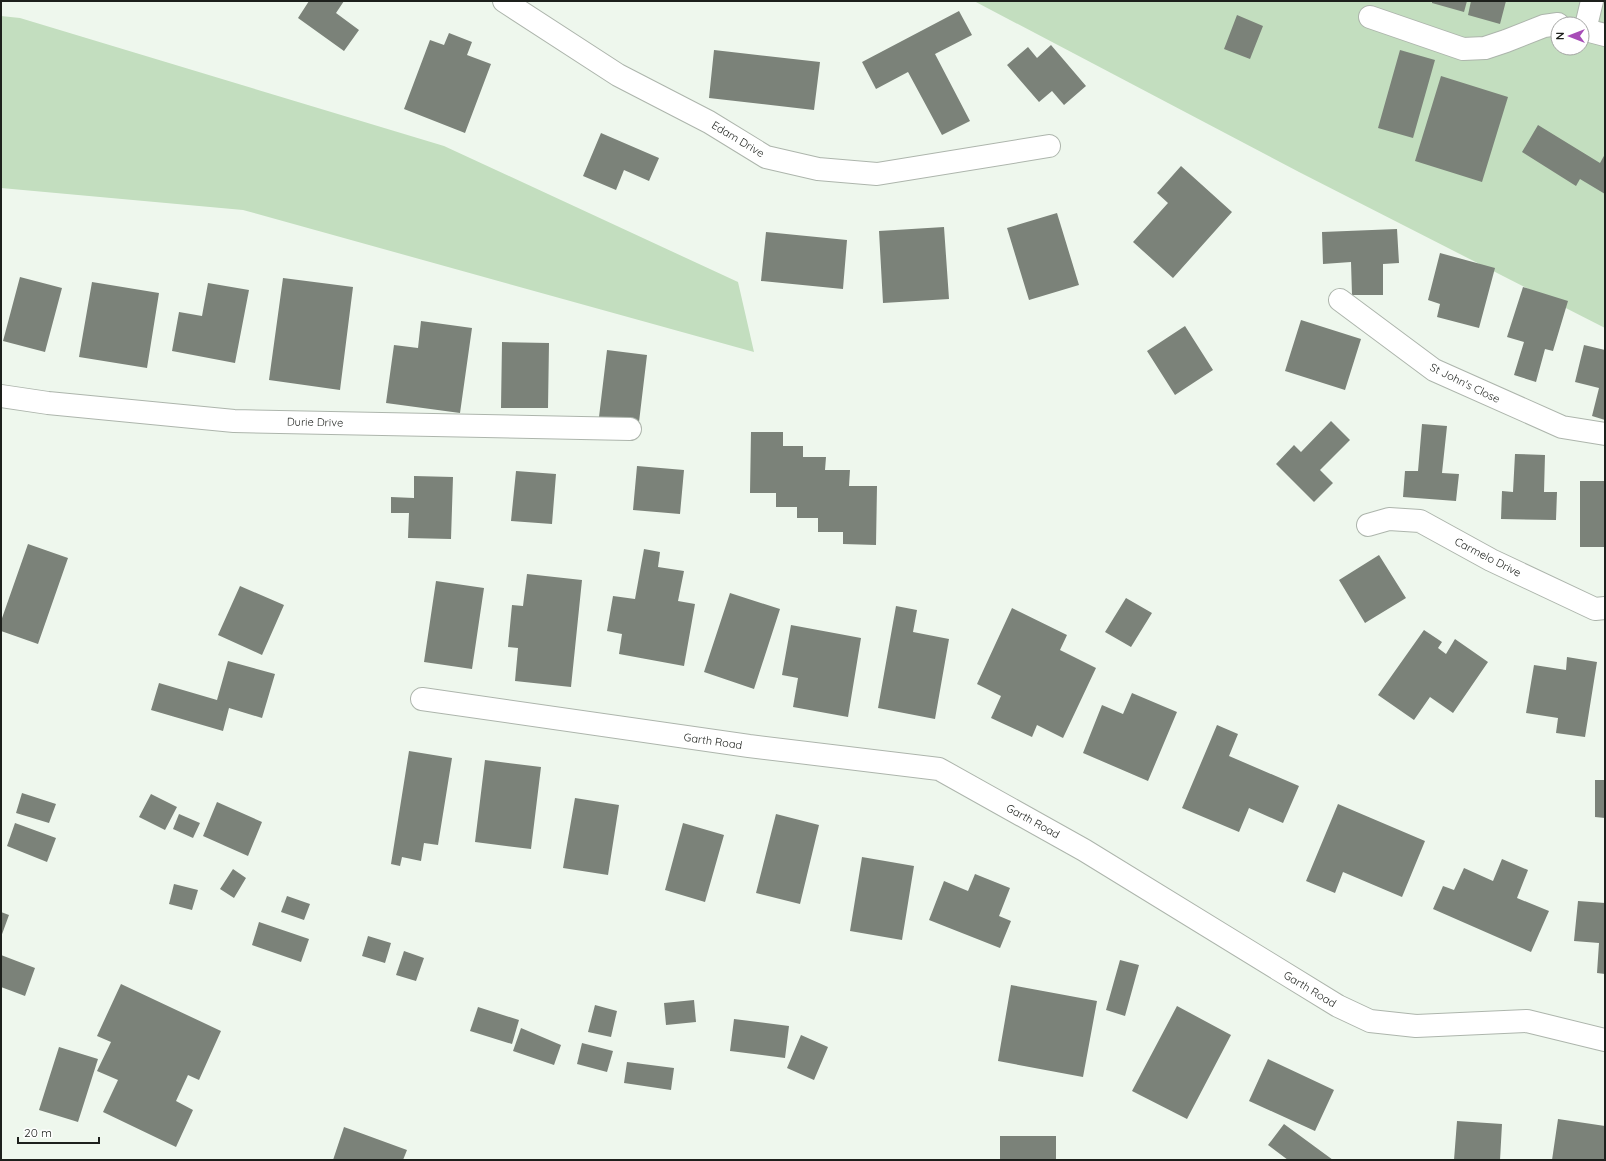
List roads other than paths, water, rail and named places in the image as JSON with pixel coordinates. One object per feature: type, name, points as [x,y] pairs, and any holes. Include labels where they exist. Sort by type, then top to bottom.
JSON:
[{"type":"street","name":"Edam Drive","points":[[504,1],[618,75],[709,122],[766,157],[818,169],[877,174],[1049,146]]},
{"type":"street","points":[[1591,31],[1592,1]]},
{"type":"street","points":[[1370,17],[1463,49],[1485,48],[1550,25]]},
{"type":"street","name":"St John's Close","points":[[1340,300],[1434,370],[1562,427],[1605,434]]},
{"type":"street","name":"Durie Drive","points":[[1,396],[234,421],[630,429]]},
{"type":"street","name":"Carmelo Drive","points":[[1368,524],[1389,519],[1420,521],[1491,560],[1595,609],[1605,608]]},
{"type":"street","name":"Garth Road","points":[[422,699],[749,746],[939,769],[1084,850],[1338,1006],[1370,1021],[1416,1026],[1527,1021],[1605,1040]]}]
